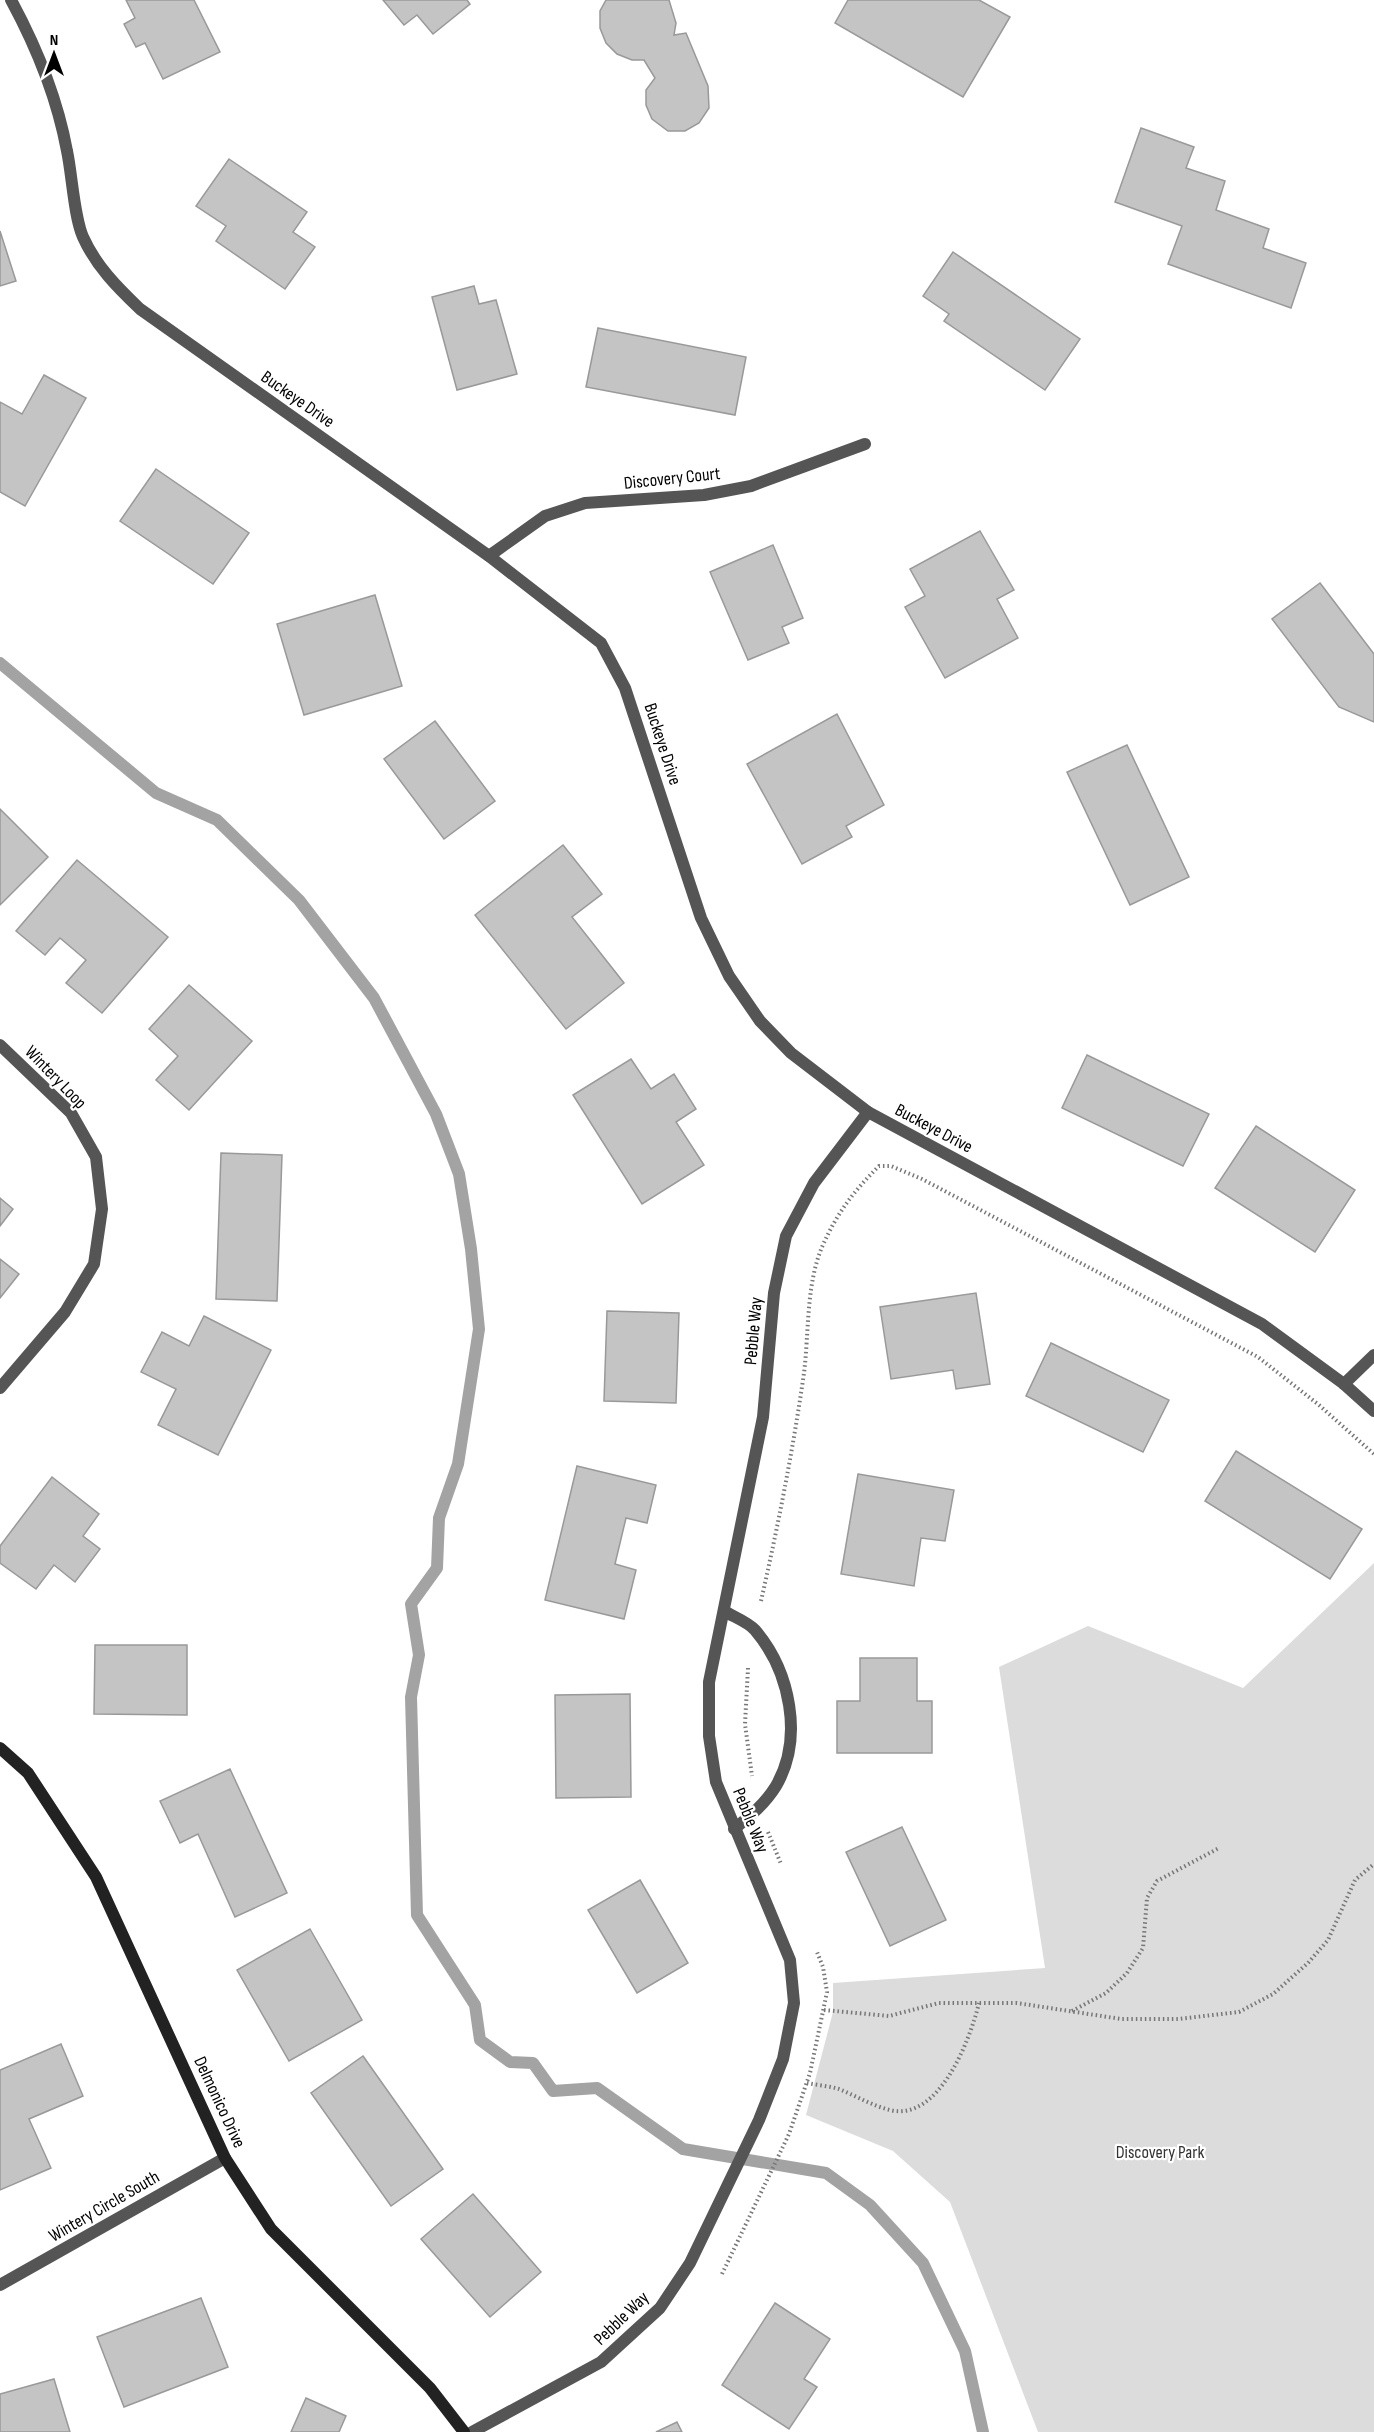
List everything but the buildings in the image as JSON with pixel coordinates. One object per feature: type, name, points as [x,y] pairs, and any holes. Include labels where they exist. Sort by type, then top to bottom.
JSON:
[{"type":"street","name":"Buckeye Drive","points":[[11,0],[31,37],[54,97],[67,150],[82,235],[104,274],[140,309],[489,556],[601,643],[625,688],[702,918],[729,976],[760,1020],[791,1053],[868,1112],[1262,1324],[1344,1384],[1374,1411]]},
{"type":"street","name":"Discovery Court","points":[[489,556],[545,516],[585,504],[704,495],[751,486],[865,444]]},
{"type":"street","name":"Wintery Loop","points":[[0,1045],[71,1113],[96,1157],[102,1209],[94,1264],[65,1312],[0,1388]]},
{"type":"street","name":"Pebble Way","points":[[472,2432],[601,2361],[660,2308],[690,2263],[759,2120],[783,2059],[794,2003],[790,1960],[716,1782],[709,1736],[709,1682],[763,1417],[774,1293],[786,1236],[814,1182],[868,1112]]},
{"type":"street","points":[[1344,1384],[1374,1355]]},
{"type":"street","points":[[724,1611],[754,1629],[771,1654],[786,1685],[791,1720],[787,1753],[777,1784],[759,1808],[734,1829]]},
{"type":"street","name":"Delmonico Drive","points":[[0,1748],[28,1773],[96,1877],[225,2158],[271,2229],[430,2388],[464,2432]]},
{"type":"street","name":"Wintery Circle South","points":[[0,2285],[225,2158]]},
{"type":"path","points":[[866,1179],[879,1166],[891,1166],[922,1179],[1107,1278],[1188,1318],[1258,1357],[1319,1405],[1374,1454]]},
{"type":"path","points":[[1072,2011],[1106,1993],[1126,1973],[1143,1948],[1147,1898],[1157,1881],[1219,1848]]},
{"type":"path","points":[[824,2010],[889,2016],[939,2003],[1017,2003],[1121,2019],[1178,2019],[1239,2012],[1273,1994],[1308,1963],[1328,1940],[1355,1880],[1374,1864]]},
{"type":"path","points":[[807,2083],[836,2088],[890,2110],[910,2112],[925,2104],[958,2061],[974,2025],[979,2003]]},
{"type":"path","points":[[722,2274],[789,2134]]},
{"type":"green space","name":"Discovery Park","points":[[1374,1563],[1374,2432],[1038,2432],[950,2202],[893,2151],[806,2115],[833,2012],[833,1983],[1045,1968],[999,1667],[1088,1626],[1243,1688]]},
{"type":"waterway","points":[[0,663],[156,793],[217,820],[299,900],[374,998],[436,1114],[459,1174],[471,1249],[479,1329],[458,1464],[439,1518],[437,1568],[411,1604],[419,1655],[411,1697],[417,1915],[475,2005],[480,2040],[510,2062],[533,2063],[553,2091],[597,2088],[683,2149],[826,2173],[870,2205],[923,2263],[965,2351],[983,2432]]}]
